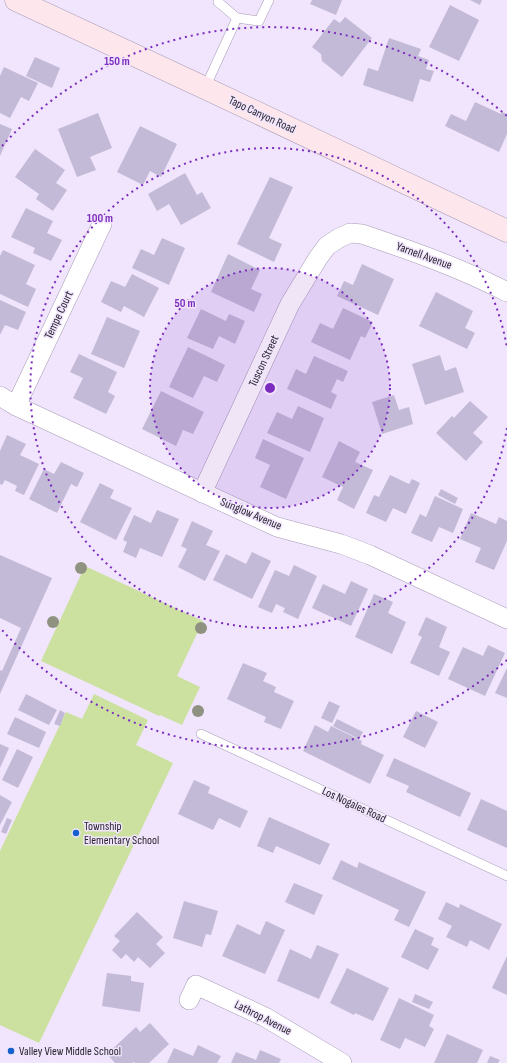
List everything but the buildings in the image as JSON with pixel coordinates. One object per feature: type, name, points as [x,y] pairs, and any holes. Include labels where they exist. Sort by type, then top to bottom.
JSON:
[{"type":"main road","name":"Tapo Canyon Road","points":[[16,0],[507,231]]},
{"type":"street","name":"Tempe Court","points":[[16,406],[102,224]]},
{"type":"street","name":"Yarnell Avenue","points":[[339,238],[350,233],[362,234],[442,262],[507,292]]},
{"type":"street","name":"Tuscon Street","points":[[202,493],[290,304],[318,258],[327,246],[339,238]]},
{"type":"street","name":"Sunglow Avenue","points":[[0,396],[16,406],[278,527],[341,544],[370,555],[507,619]]},
{"type":"street","name":"Lathrop Avenue","points":[[189,1000],[196,985],[265,1017],[330,1054],[342,1063]]},
{"type":"lane","points":[[219,0],[218,2],[236,18],[259,21],[269,0]]},
{"type":"lane","points":[[205,88],[236,18]]},
{"type":"lane","name":"Los Nogales Road","points":[[201,734],[507,876]]},
{"type":"green space","points":[[85,566],[203,621],[177,676],[200,687],[182,725],[160,715],[159,716],[41,661]]},
{"type":"green space","points":[[94,694],[148,720],[136,745],[173,763],[39,1043],[0,1025],[0,851],[66,712],[82,719]]},
{"type":"place","name":"Township Elementary School","points":[[76,833]]},
{"type":"place","name":"Valley View Middle School","points":[[11,1051]]}]
